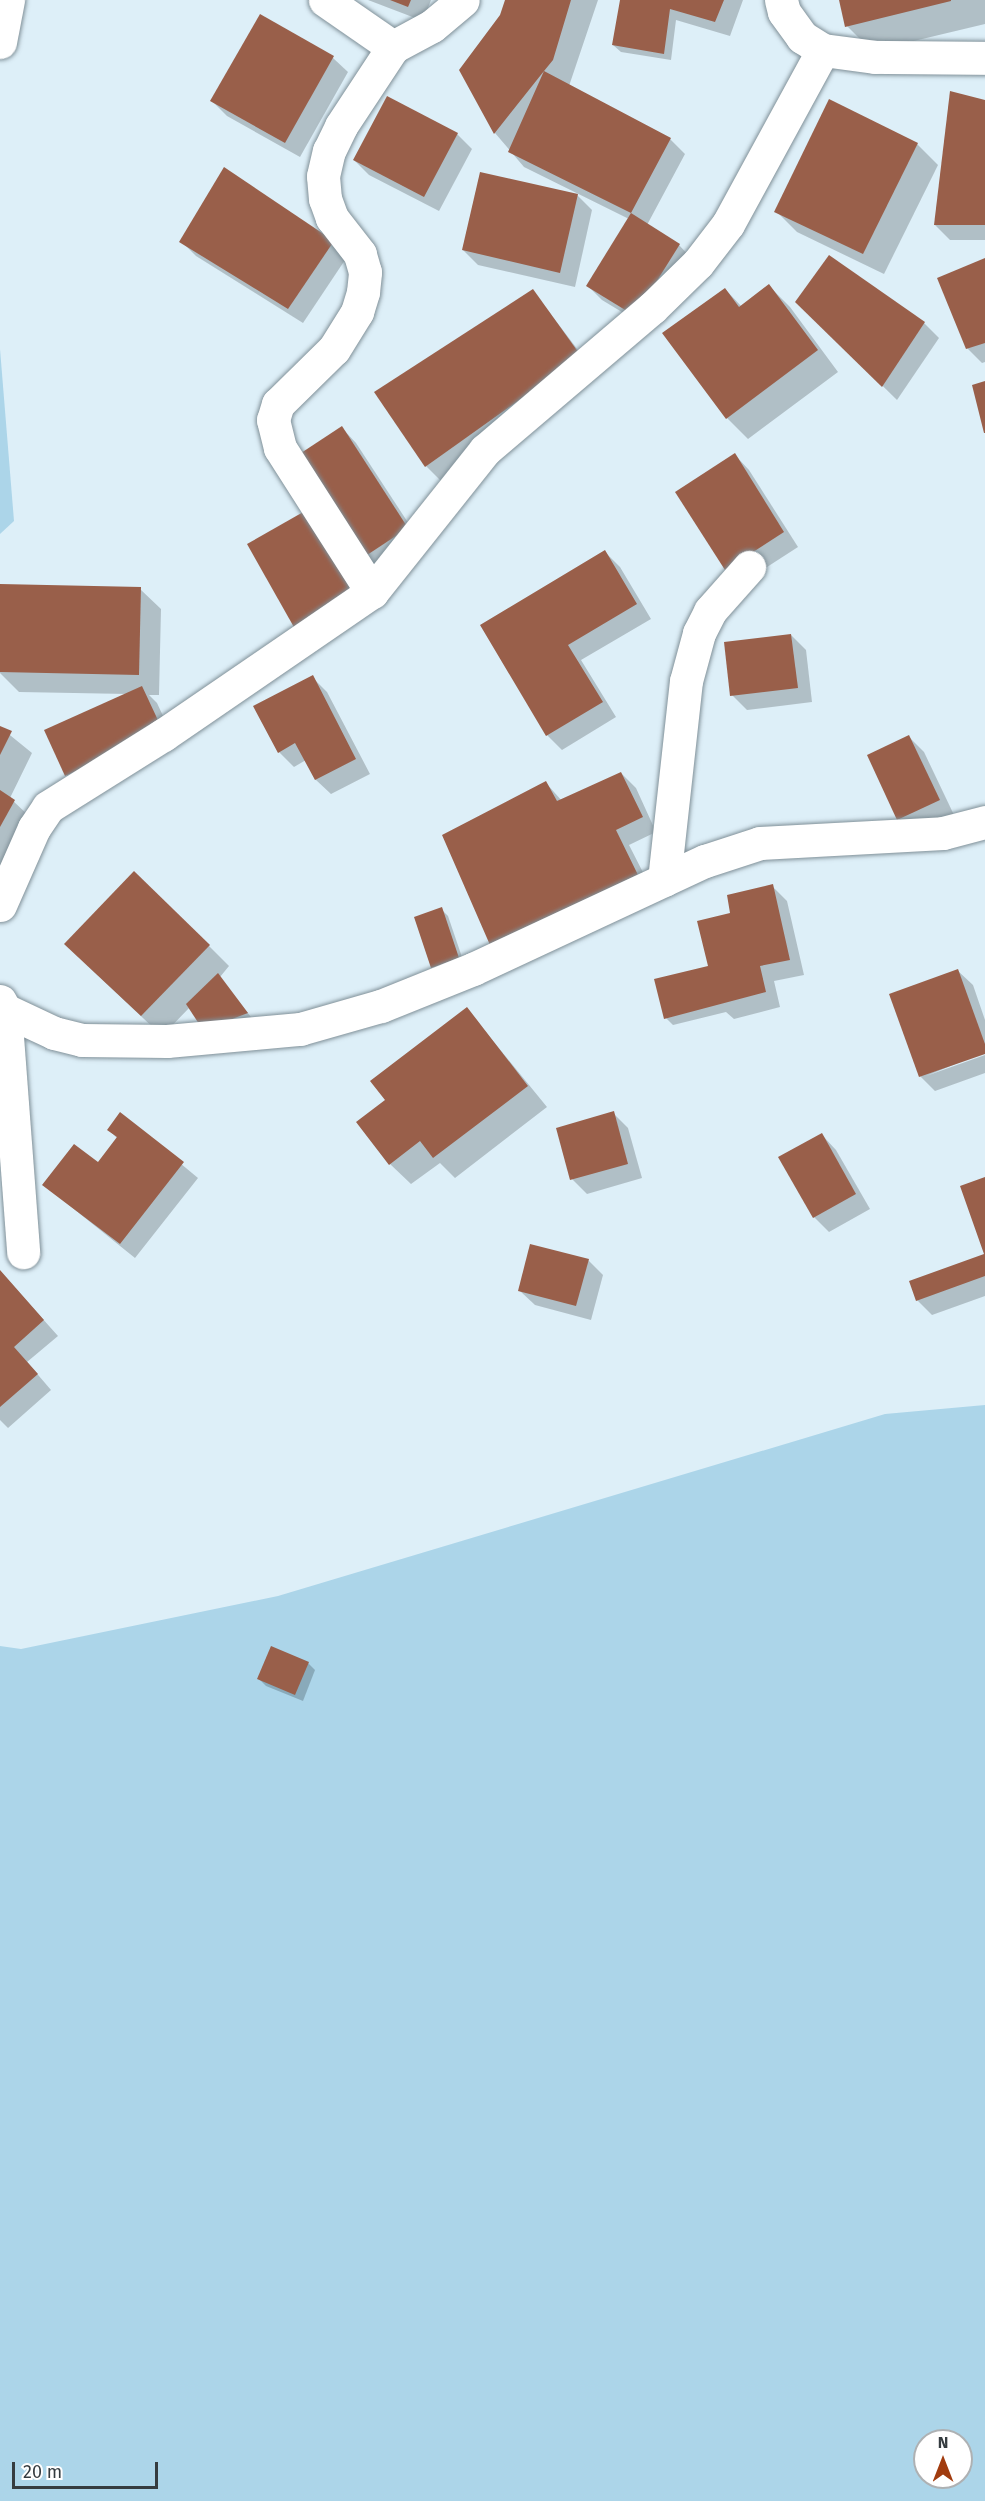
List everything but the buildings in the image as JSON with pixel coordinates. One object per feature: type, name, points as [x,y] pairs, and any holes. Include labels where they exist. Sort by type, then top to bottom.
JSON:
[{"type":"street","points":[[0,42],[8,0]]},
{"type":"street","points":[[325,0],[393,47]]},
{"type":"street","points":[[372,592],[280,448],[273,420],[278,404],[334,349],[357,312],[365,272],[360,255],[332,218],[323,176],[340,126],[393,47],[432,26],[463,0]]},
{"type":"street","points":[[781,0],[784,12],[802,37],[822,50],[875,57],[985,58]]},
{"type":"street","points":[[0,905],[34,828],[48,807],[163,735],[372,592],[485,450],[652,308],[698,262],[728,224],[822,50]]},
{"type":"street","points":[[664,880],[686,681],[699,633],[710,611],[749,567]]},
{"type":"street","points":[[2,1006],[54,1033],[82,1040],[167,1041],[300,1029],[381,1006],[473,969],[705,861],[781,839],[942,833],[985,822]]},
{"type":"street","points":[[2,1006],[23,1252]]},
{"type":"shaded area","points":[[0,349],[14,521],[0,534]]},
{"type":"shaded area","points":[[985,1405],[985,2501],[0,2501],[0,1646],[21,1649],[278,1596],[885,1414]]}]
